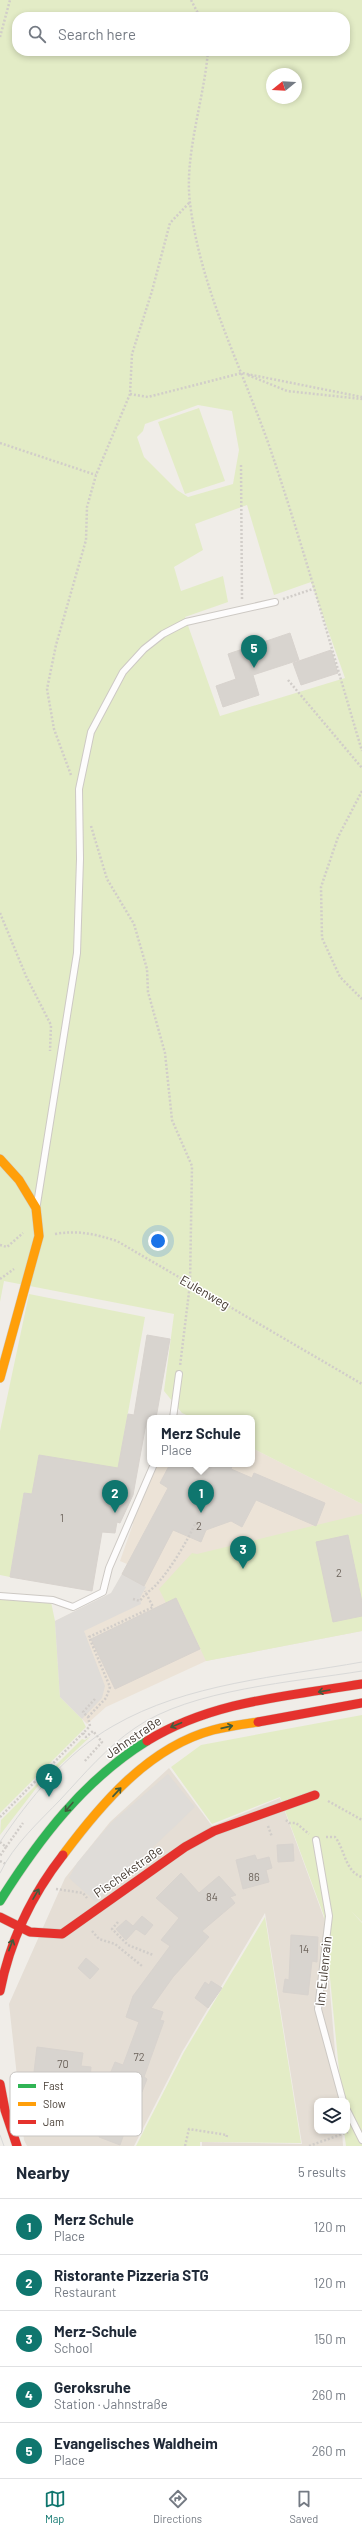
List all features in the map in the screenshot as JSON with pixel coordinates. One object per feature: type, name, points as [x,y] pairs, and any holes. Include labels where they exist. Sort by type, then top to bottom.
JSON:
[{"type":"main road","points":[[0,1159],[19,1180],[36,1208],[39,1236],[0,1378]]},
{"type":"main road","name":"Jahnstraße","points":[[0,1901],[30,1857],[70,1806],[107,1770],[150,1738],[194,1718],[228,1708],[362,1684]]},
{"type":"main road","points":[[0,1991],[4,1968],[18,1928],[43,1882],[69,1846],[126,1783],[153,1760],[196,1736],[231,1726],[362,1703]]},
{"type":"main road","name":"Pischekstraße","points":[[0,1917],[18,1928],[43,1935],[62,1934],[160,1864],[214,1832],[260,1813],[315,1795]]},
{"type":"main road","points":[[0,2084],[10,2126]]},
{"type":"main road","points":[[13,2136],[16,2146]]},
{"type":"lane","points":[[36,1208],[77,953],[80,859],[79,789],[91,732],[123,672],[144,649],[164,634],[186,622],[275,602]]},
{"type":"lane","points":[[173,1415],[179,1374]]},
{"type":"lane","points":[[0,1596],[53,1600],[73,1608],[100,1595],[104,1589],[112,1561],[153,1467]]},
{"type":"lane","name":"Im Eulenrain","points":[[316,1840],[329,1916],[318,2009],[342,2098]]},
{"type":"lane","points":[[350,2116],[362,2140]]},
{"type":"path","points":[[0,37],[10,0]]},
{"type":"path","points":[[191,0],[197,12]]},
{"type":"path","points":[[208,56],[206,82],[191,158],[190,202],[201,260],[229,347],[242,373],[274,460],[362,752]]},
{"type":"path","points":[[79,789],[66,765],[56,736],[47,689],[56,645],[86,540],[88,507],[96,475],[130,394],[132,354],[152,291],[170,223],[190,202]]},
{"type":"path","points":[[242,373],[287,391],[362,398]]},
{"type":"path","points":[[130,394],[148,397],[242,373],[362,398]]},
{"type":"path","points":[[0,443],[96,475]]},
{"type":"path","points":[[241,465],[242,610]]},
{"type":"path","points":[[275,602],[313,589]]},
{"type":"path","points":[[288,680],[362,768]]},
{"type":"path","points":[[362,791],[338,837],[321,888],[322,938],[340,977],[362,998]]},
{"type":"path","points":[[90,825],[107,879],[134,924],[147,969],[148,992],[165,1053],[172,1120],[192,1166],[190,1284],[179,1374]]},
{"type":"path","points":[[0,913],[26,976],[51,1025],[50,1055]]},
{"type":"path","name":"Eulenweg","points":[[39,1236],[74,1231],[95,1234],[117,1241],[362,1384]]},
{"type":"path","points":[[133,1599],[140,1601],[145,1591],[155,1586],[188,1540],[196,1522]]},
{"type":"path","points":[[88,1717],[106,1698],[110,1687],[89,1638],[153,1607],[145,1591]]},
{"type":"path","points":[[0,1817],[90,1726],[88,1717],[82,1712],[94,1699]]},
{"type":"path","points":[[83,1734],[86,1736],[93,1731],[102,1742],[84,1762]]},
{"type":"path","points":[[315,1795],[362,1820]]},
{"type":"path","points":[[0,1856],[23,1823]]},
{"type":"path","points":[[289,1824],[296,1823],[304,1830]]},
{"type":"path","points":[[316,1840],[335,1837],[341,1844],[347,1864],[353,1871],[362,1877]]},
{"type":"path","points":[[0,1842],[6,1847]]},
{"type":"path","points":[[43,1882],[53,1889],[83,1893],[97,1908]]},
{"type":"path","points":[[118,1922],[112,1929],[128,1945],[153,1955]]},
{"type":"path","points":[[99,1939],[115,1944],[142,1966]]},
{"type":"path","points":[[185,2146],[189,2129],[227,2135],[226,2139]]},
{"type":"path","points":[[309,2146],[356,2129]]},
{"type":"shaded area","points":[[255,1450],[362,1504],[362,1631],[206,1661],[106,1707],[87,1724],[60,1697],[55,1621],[112,1593],[127,1564],[120,1561],[133,1524],[128,1521],[153,1467],[255,1467]]},
{"type":"shaded area","points":[[122,1574],[146,1587],[140,1598],[141,1604],[84,1631],[105,1686],[102,1698],[82,1719],[60,1697],[55,1621],[111,1593]]},
{"type":"shaded area","points":[[169,1768],[212,1826],[280,1798],[324,1918],[339,2098],[314,2098],[314,2134],[342,2134],[343,2146],[202,2146],[202,2142],[302,2144],[265,1913],[182,2052],[142,2130],[142,2072],[16,2072],[9,2004],[65,1878],[110,1822]]},
{"type":"shaded area","points":[[168,1774],[195,1807],[96,1902],[69,1878],[77,1863],[111,1823]]},
{"type":"shaded area","points":[[24,2136],[139,2136],[134,2146],[27,2146]]},
{"type":"green space","points":[[0,0],[362,0],[362,1504],[255,1450],[255,1415],[186,1415],[182,1413],[164,1391],[174,1314],[4,1281],[0,1302]],"holes":[[[198,405],[232,411],[239,450],[233,484],[188,497],[177,490],[144,457],[137,437],[143,431],[145,424]],[[247,505],[274,595],[311,582],[345,678],[220,716],[185,617],[228,602],[223,576],[181,591],[174,567],[203,550],[195,524]]]},
{"type":"green space","points":[[199,408],[225,481],[185,494],[158,422]]},
{"type":"green space","points":[[29,1294],[145,1317],[118,1469],[39,1455],[32,1494],[24,1493],[10,1577],[0,1575],[0,1431]]},
{"type":"green space","points":[[362,1514],[362,1631],[206,1661],[177,1599],[166,1603],[159,1589],[192,1553],[197,1554]]},
{"type":"green space","points":[[0,1598],[51,1602],[55,1621],[60,1697],[82,1719],[86,1727],[0,1813]]},
{"type":"green space","points":[[362,1715],[362,1922],[351,1911],[362,1923],[362,2146],[346,2146],[344,2134],[350,2134],[350,2098],[342,2098],[324,1916],[280,1797],[212,1824],[171,1767],[201,1745]]},
{"type":"green space","points":[[91,1736],[37,1787],[0,1835],[1,1820],[82,1739],[85,1740]]},
{"type":"green space","points":[[265,1917],[301,2143],[200,2142],[200,2146],[136,2146],[184,2052]]},
{"type":"building","points":[[290,633],[299,660],[253,675],[259,695],[223,707],[216,686],[236,679],[228,654]]},
{"type":"building","points":[[331,650],[338,673],[301,685],[293,663]]},
{"type":"building","points":[[147,1335],[170,1339],[157,1415],[147,1415],[133,1495],[120,1523],[117,1522],[115,1533],[102,1532],[92,1591],[10,1577],[24,1493],[32,1494],[39,1455],[118,1468],[128,1414],[134,1415]]},
{"type":"building","points":[[168,1467],[232,1467],[231,1469],[252,1478],[254,1473],[325,1503],[316,1526],[256,1500],[242,1527],[231,1521],[206,1530],[201,1542],[173,1530],[144,1586],[122,1574],[168,1488],[160,1483]]},
{"type":"building","points":[[348,1535],[362,1602],[362,1616],[333,1622],[316,1542]]},
{"type":"building","points":[[176,1598],[200,1649],[115,1689],[91,1639]]},
{"type":"building","points":[[293,1844],[294,1861],[278,1862],[277,1845]]},
{"type":"building","points":[[255,1855],[257,1860],[269,1857],[272,1868],[266,1870],[269,1882],[243,1889],[236,1860]]},
{"type":"building","points":[[181,1873],[199,1893],[219,1876],[236,1895],[230,1897],[235,1903],[202,1931],[209,1937],[173,1977],[151,2008],[163,2012],[160,2020],[164,2021],[144,2077],[147,2079],[142,2092],[142,2072],[111,2072],[115,2062],[123,2065],[139,2022],[126,2017],[133,1996],[170,1946],[161,1940],[179,1918],[156,1898]]},
{"type":"building","points":[[142,1916],[153,1925],[145,1935],[136,1929],[126,1940],[116,1929],[126,1920],[133,1926]]},
{"type":"building","points":[[291,1935],[318,1937],[317,1962],[312,1961],[308,1995],[283,1992],[285,1979],[289,1980]]},
{"type":"building","points":[[86,1958],[99,1969],[90,1979],[78,1968]]},
{"type":"building","points":[[211,1981],[222,1988],[208,2008],[195,1998],[205,1982],[209,1985]]},
{"type":"building","points":[[37,2047],[83,2053],[81,2066],[91,2067],[91,2072],[34,2072]]},
{"type":"building","points":[[99,2136],[123,2136],[120,2145]]},
{"type":"tram line","points":[[0,1842],[23,1809],[50,1778],[80,1749],[113,1726],[171,1700],[202,1691],[266,1678],[362,1662]]},
{"type":"tram line","points":[[0,1873],[12,1852],[96,1761],[125,1735],[158,1715],[185,1704],[244,1689],[362,1671]]},
{"type":"tram line","points":[[0,2135],[4,2146]]},
{"type":"traffic: fast","points":[[0,1901],[31,1855],[64,1812],[103,1774],[147,1741]]},
{"type":"traffic: slow","points":[[0,1159],[19,1180],[36,1208],[39,1236],[0,1378]]},
{"type":"traffic: slow","points":[[63,1855],[93,1816],[128,1780],[147,1764],[190,1738],[213,1730],[258,1722]]},
{"type":"traffic: jam","points":[[147,1741],[198,1717],[224,1709],[251,1702],[362,1684]]},
{"type":"traffic: jam","points":[[258,1722],[362,1703]]},
{"type":"traffic: jam","points":[[0,1917],[30,1932],[62,1934],[185,1847],[214,1831],[315,1795]]},
{"type":"traffic: jam","points":[[0,1991],[4,1972],[23,1919],[41,1886],[63,1855]]},
{"type":"traffic: jam","points":[[0,2084],[5,2110],[10,2125]]},
{"type":"traffic: jam","points":[[14,2136],[17,2146]]},
{"type":"place","name":"Evangelisches Waldheim","points":[[254,668]]},
{"type":"place","name":"Ristorante Pizzeria STG","points":[[115,1513]]},
{"type":"place","name":"Merz Schule","points":[[201,1513]]},
{"type":"place","name":"Merz-Schule","points":[[243,1569]]},
{"type":"place","name":"Geroksruhe","points":[[49,1797]]}]
